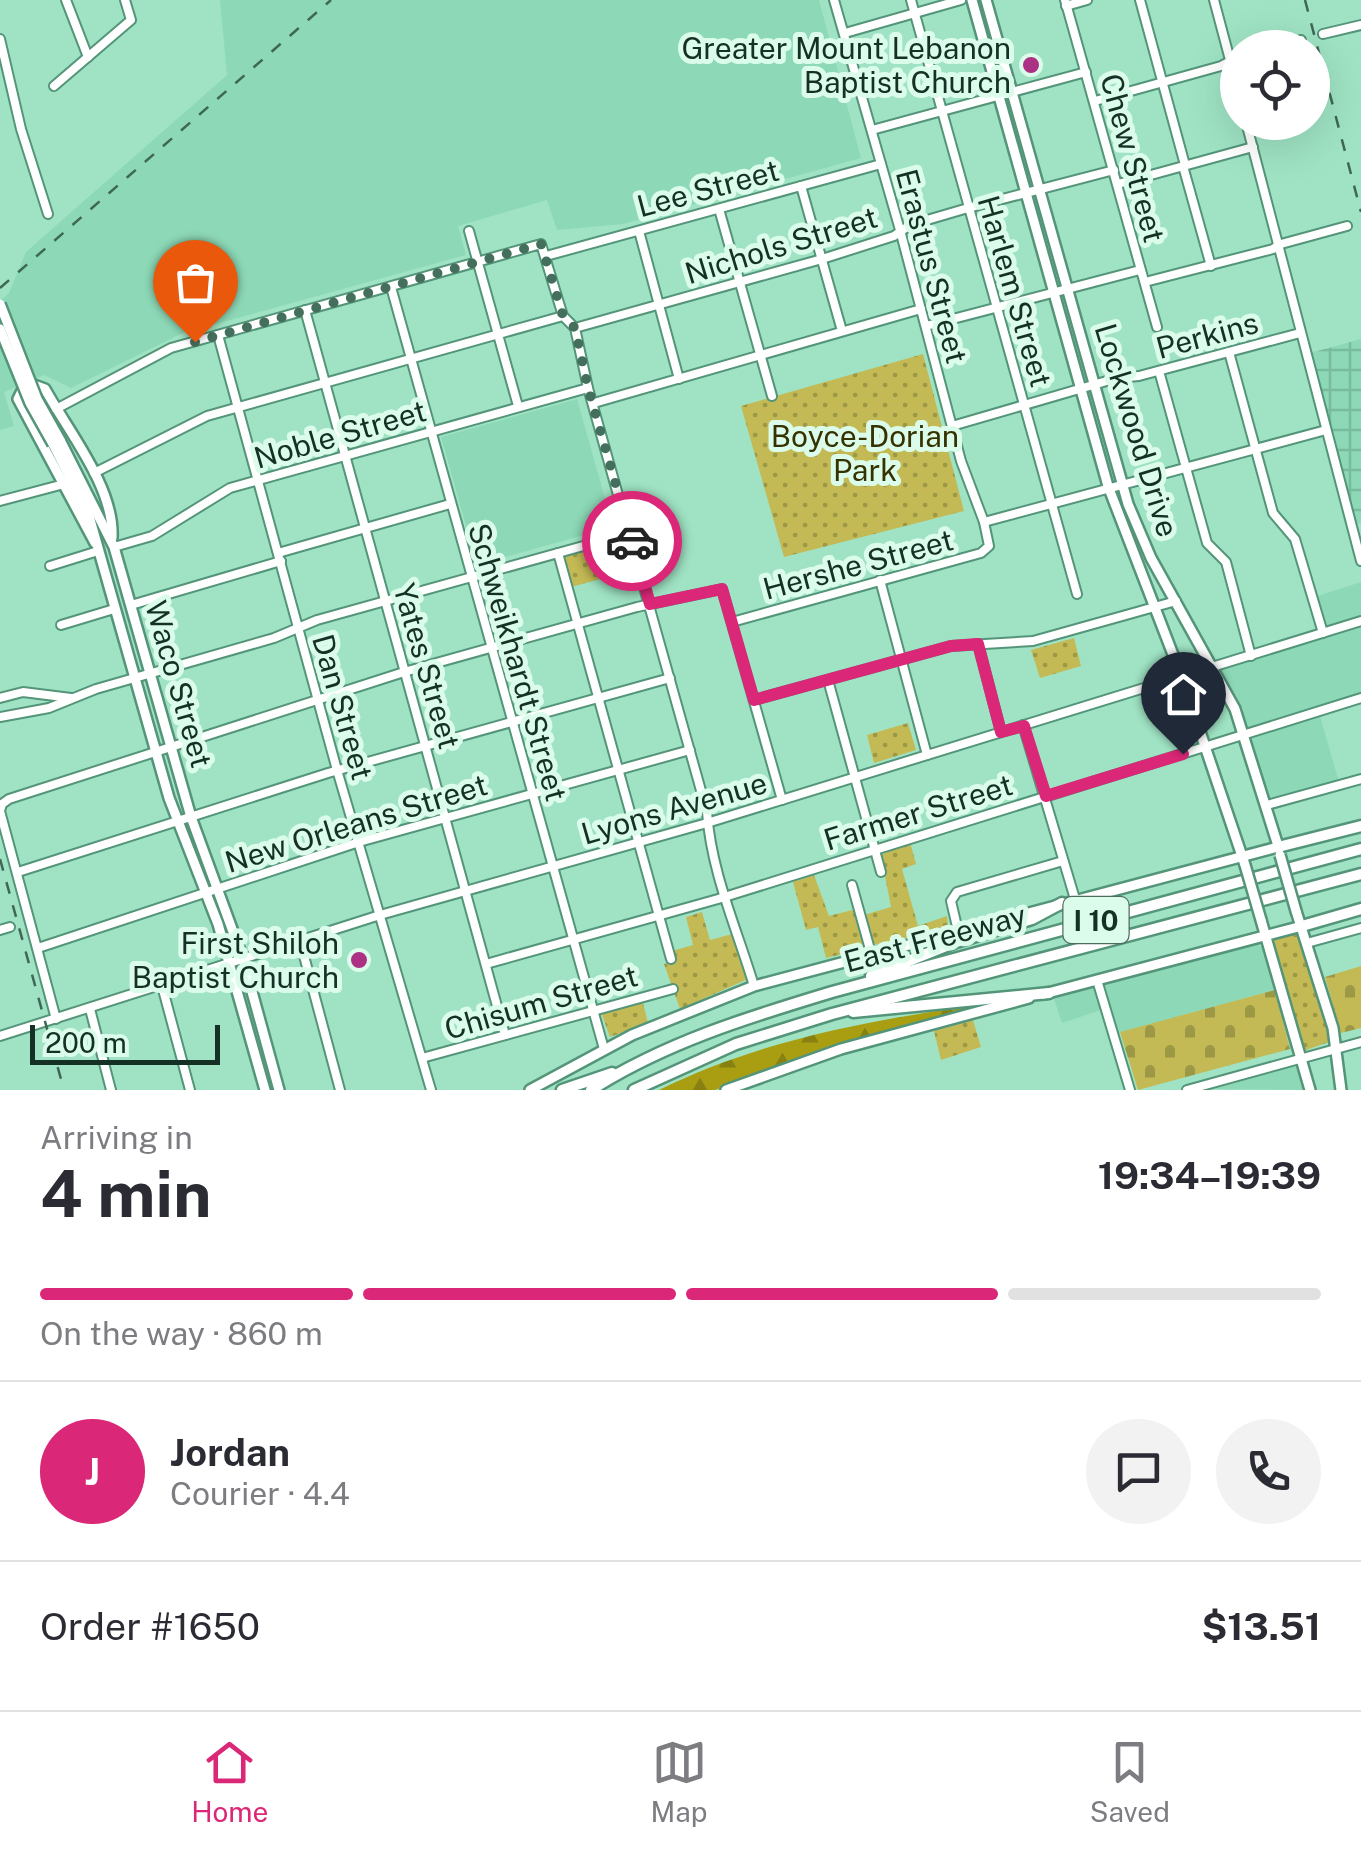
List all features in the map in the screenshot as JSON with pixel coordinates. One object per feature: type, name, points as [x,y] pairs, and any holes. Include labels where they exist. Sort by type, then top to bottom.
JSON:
[{"type":"highway","points":[[1279,851],[1361,826]]},
{"type":"highway","name":"East Freeway","points":[[591,1090],[622,1070],[739,1022],[832,992],[1361,849]]},
{"type":"highway","name":"East Freeway","points":[[634,1090],[736,1044],[832,1014],[1361,874]]},
{"type":"highway","points":[[832,992],[956,942],[1032,919],[1062,903]]},
{"type":"highway","points":[[1302,926],[1361,908]]},
{"type":"highway","points":[[832,1014],[1049,993]]},
{"type":"highway","points":[[562,1090],[622,1070]]},
{"type":"highway","points":[[649,1090],[665,1074]]},
{"type":"main road","name":"Lockwood Drive","points":[[972,0],[1108,486],[1206,746],[1310,1090]]},
{"type":"main road","name":"Lockwood Drive","points":[[986,0],[1122,482],[1144,543],[1214,667],[1244,734],[1337,1048],[1341,1090]]},
{"type":"main road","name":"Waco Street","points":[[0,304],[89,516],[155,752],[230,963],[265,1090]]},
{"type":"main road","name":"Waco Street","points":[[0,329],[30,403],[57,442],[112,544],[191,816],[243,959],[279,1090]]},
{"type":"main road","points":[[98,548],[18,399],[22,391],[34,385],[45,388],[94,473],[112,522],[112,544]]},
{"type":"main road","points":[[530,1090],[604,1049],[754,986],[1062,903],[1279,851]]},
{"type":"main road","points":[[726,1090],[841,1049],[1302,926]]},
{"type":"main road","points":[[258,1063],[270,1059]]},
{"type":"street","points":[[66,0],[88,57]]},
{"type":"street","points":[[54,86],[131,20],[125,0]]},
{"type":"street","name":"Erastus Street","points":[[834,0],[967,480],[990,543]]},
{"type":"street","name":"Harlem Street","points":[[911,0],[1078,594]]},
{"type":"street","points":[[845,33],[960,0]]},
{"type":"street","points":[[1066,3],[1087,0]]},
{"type":"street","points":[[1140,0],[1211,266]]},
{"type":"street","points":[[1214,0],[1224,30]]},
{"type":"street","name":"Chew Street","points":[[1066,3],[1157,328]]},
{"type":"street","points":[[1330,33],[1361,26]]},
{"type":"street","points":[[0,39],[21,129],[48,214]]},
{"type":"street","points":[[1095,101],[1220,63]]},
{"type":"street","points":[[872,130],[1086,72]]},
{"type":"street","points":[[1251,140],[1361,561]]},
{"type":"street","points":[[1118,184],[1253,148]]},
{"type":"street","name":"Lee Street","points":[[546,256],[881,164]]},
{"type":"street","name":"Nichols Street","points":[[575,328],[822,259],[968,208],[1114,170]]},
{"type":"street","points":[[802,186],[842,331]]},
{"type":"street","points":[[719,208],[772,396]]},
{"type":"street","points":[[1145,282],[1347,226]]},
{"type":"street","points":[[468,231],[518,406]]},
{"type":"street","points":[[639,231],[679,379]]},
{"type":"street","points":[[56,408],[172,348],[541,244],[563,316],[575,328],[588,388],[690,750],[707,833],[754,986]]},
{"type":"street","points":[[926,326],[1140,270]]},
{"type":"street","name":"Schweikhardt Street","points":[[392,287],[604,1049]]},
{"type":"street","name":"Yates Street","points":[[305,310],[505,1035]]},
{"type":"street","points":[[594,403],[921,310]]},
{"type":"street","points":[[94,473],[207,416],[563,316]]},
{"type":"street","name":"Perkins","points":[[952,426],[1300,332]]},
{"type":"street","name":"Dan Street","points":[[218,335],[337,770],[431,1090]]},
{"type":"street","points":[[1229,352],[1275,517],[1295,539],[1323,633]]},
{"type":"street","points":[[1159,371],[1207,542],[1226,562],[1250,656]]},
{"type":"street","name":"Noble Street","points":[[112,544],[152,536],[211,497],[259,480],[588,388]]},
{"type":"street","name":"Hershe Street","points":[[984,522],[1326,430]]},
{"type":"street","points":[[0,501],[64,484]]},
{"type":"street","points":[[130,604],[450,504]]},
{"type":"street","points":[[0,717],[50,708],[135,678],[298,630],[317,620],[630,533]]},
{"type":"street","name":"Hershe Street","points":[[732,622],[981,553],[990,543]]},
{"type":"street","points":[[50,566],[98,548]]},
{"type":"street","points":[[558,554],[671,958]]},
{"type":"street","points":[[880,580],[927,755]]},
{"type":"street","points":[[56,1019],[0,811],[2,804],[404,672],[650,604],[722,589],[782,800]]},
{"type":"street","points":[[754,700],[951,646],[1033,641],[1176,601]]},
{"type":"street","points":[[61,625],[114,610]]},
{"type":"street","name":"Lyons Avenue","points":[[0,1036],[380,915],[708,823],[1361,620]]},
{"type":"street","points":[[978,644],[1001,732]]},
{"type":"street","points":[[18,872],[337,770],[670,678]]},
{"type":"street","points":[[828,680],[881,872]]},
{"type":"street","points":[[0,698],[18,693],[72,698]]},
{"type":"street","points":[[18,693],[22,713]]},
{"type":"street","name":"Farmer Street","points":[[486,964],[725,896],[1361,698]]},
{"type":"street","points":[[1024,726],[1075,900]]},
{"type":"street","name":"New Orleans Street","points":[[38,948],[359,842],[690,750]]},
{"type":"street","points":[[1267,806],[1361,779]]},
{"type":"street","points":[[958,931],[951,901],[957,892],[1064,860]]},
{"type":"street","points":[[852,886],[871,953]]},
{"type":"street","points":[[1307,943],[1361,928]]},
{"type":"street","points":[[300,941],[340,1090]]},
{"type":"street","points":[[1097,980],[1130,1090]]},
{"type":"street","points":[[162,986],[190,1090]]},
{"type":"street","name":"Chisum Street","points":[[422,1058],[673,988]]},
{"type":"street","points":[[90,1009],[111,1090]]},
{"type":"street","points":[[1187,1090],[1361,1042]]},
{"type":"shaded area","points":[[220,0],[819,0],[861,158],[623,224],[557,230],[547,200],[458,226],[466,255],[183,333],[71,388],[44,375],[4,392],[14,426],[0,430],[0,301],[9,293],[26,252],[227,75]]},
{"type":"shaded area","points":[[1361,339],[1361,523],[1355,525],[1310,353]]},
{"type":"shaded area","points":[[577,399],[613,527],[477,565],[441,437]]},
{"type":"shaded area","points":[[1361,582],[1361,703],[1320,716],[1339,782],[1268,801],[1246,729],[1219,671],[1326,635],[1315,597]]},
{"type":"shaded area","points":[[1253,943],[1265,948],[1277,989],[1119,1033],[1110,1007],[1062,1023],[1053,996]]},
{"type":"shaded area","points":[[1295,1066],[1301,1071],[1307,1090],[1214,1089]]},
{"type":"green space","name":"Boyce-Dorian Park","points":[[923,354],[964,511],[784,557],[741,406]]},
{"type":"green space","points":[[625,540],[633,570],[571,587],[563,557]]},
{"type":"green space","points":[[1074,638],[1081,666],[1040,678],[1031,650]]},
{"type":"green space","points":[[908,723],[916,750],[874,763],[867,735]]},
{"type":"green space","points":[[910,842],[916,864],[902,869],[918,926],[947,916],[948,926],[879,945],[872,943],[864,915],[891,907],[881,855]]},
{"type":"green space","points":[[814,875],[829,916],[856,909],[865,945],[859,950],[826,958],[818,927],[806,930],[793,882]]},
{"type":"green space","points":[[702,912],[710,940],[732,934],[748,979],[680,1009],[664,964],[674,961],[672,951],[693,945],[686,917]]},
{"type":"green space","points":[[1298,933],[1332,1041],[1306,1050],[1302,1048],[1270,940]]},
{"type":"green space","points":[[1361,966],[1361,1028],[1341,1033],[1325,977]]},
{"type":"green space","points":[[1275,990],[1290,1049],[1138,1090],[1120,1032]]},
{"type":"green space","points":[[642,999],[648,1023],[610,1037],[601,1012]]},
{"type":"green space","points":[[996,1002],[849,1043],[715,1090],[659,1090],[782,1043],[866,1023]]},
{"type":"green space","points":[[973,1020],[981,1047],[941,1060],[934,1031]]},
{"type":"railway","points":[[0,288],[331,0]]},
{"type":"railway","points":[[1305,0],[1361,212]]},
{"type":"railway","points":[[0,859],[64,1090]]},
{"type":"way so far","points":[[195,342],[541,244],[563,316],[575,328],[632,541]]},
{"type":"place","name":"Greater Mount Lebanon Baptist Church","points":[[1031,65]]},
{"type":"place","name":"First Shiloh Baptist Church","points":[[359,960]]},
{"type":"route","points":[[632,541],[650,604],[722,589],[754,700],[951,646],[978,644],[1001,732],[1024,726],[1046,796],[1183,754]]}]
